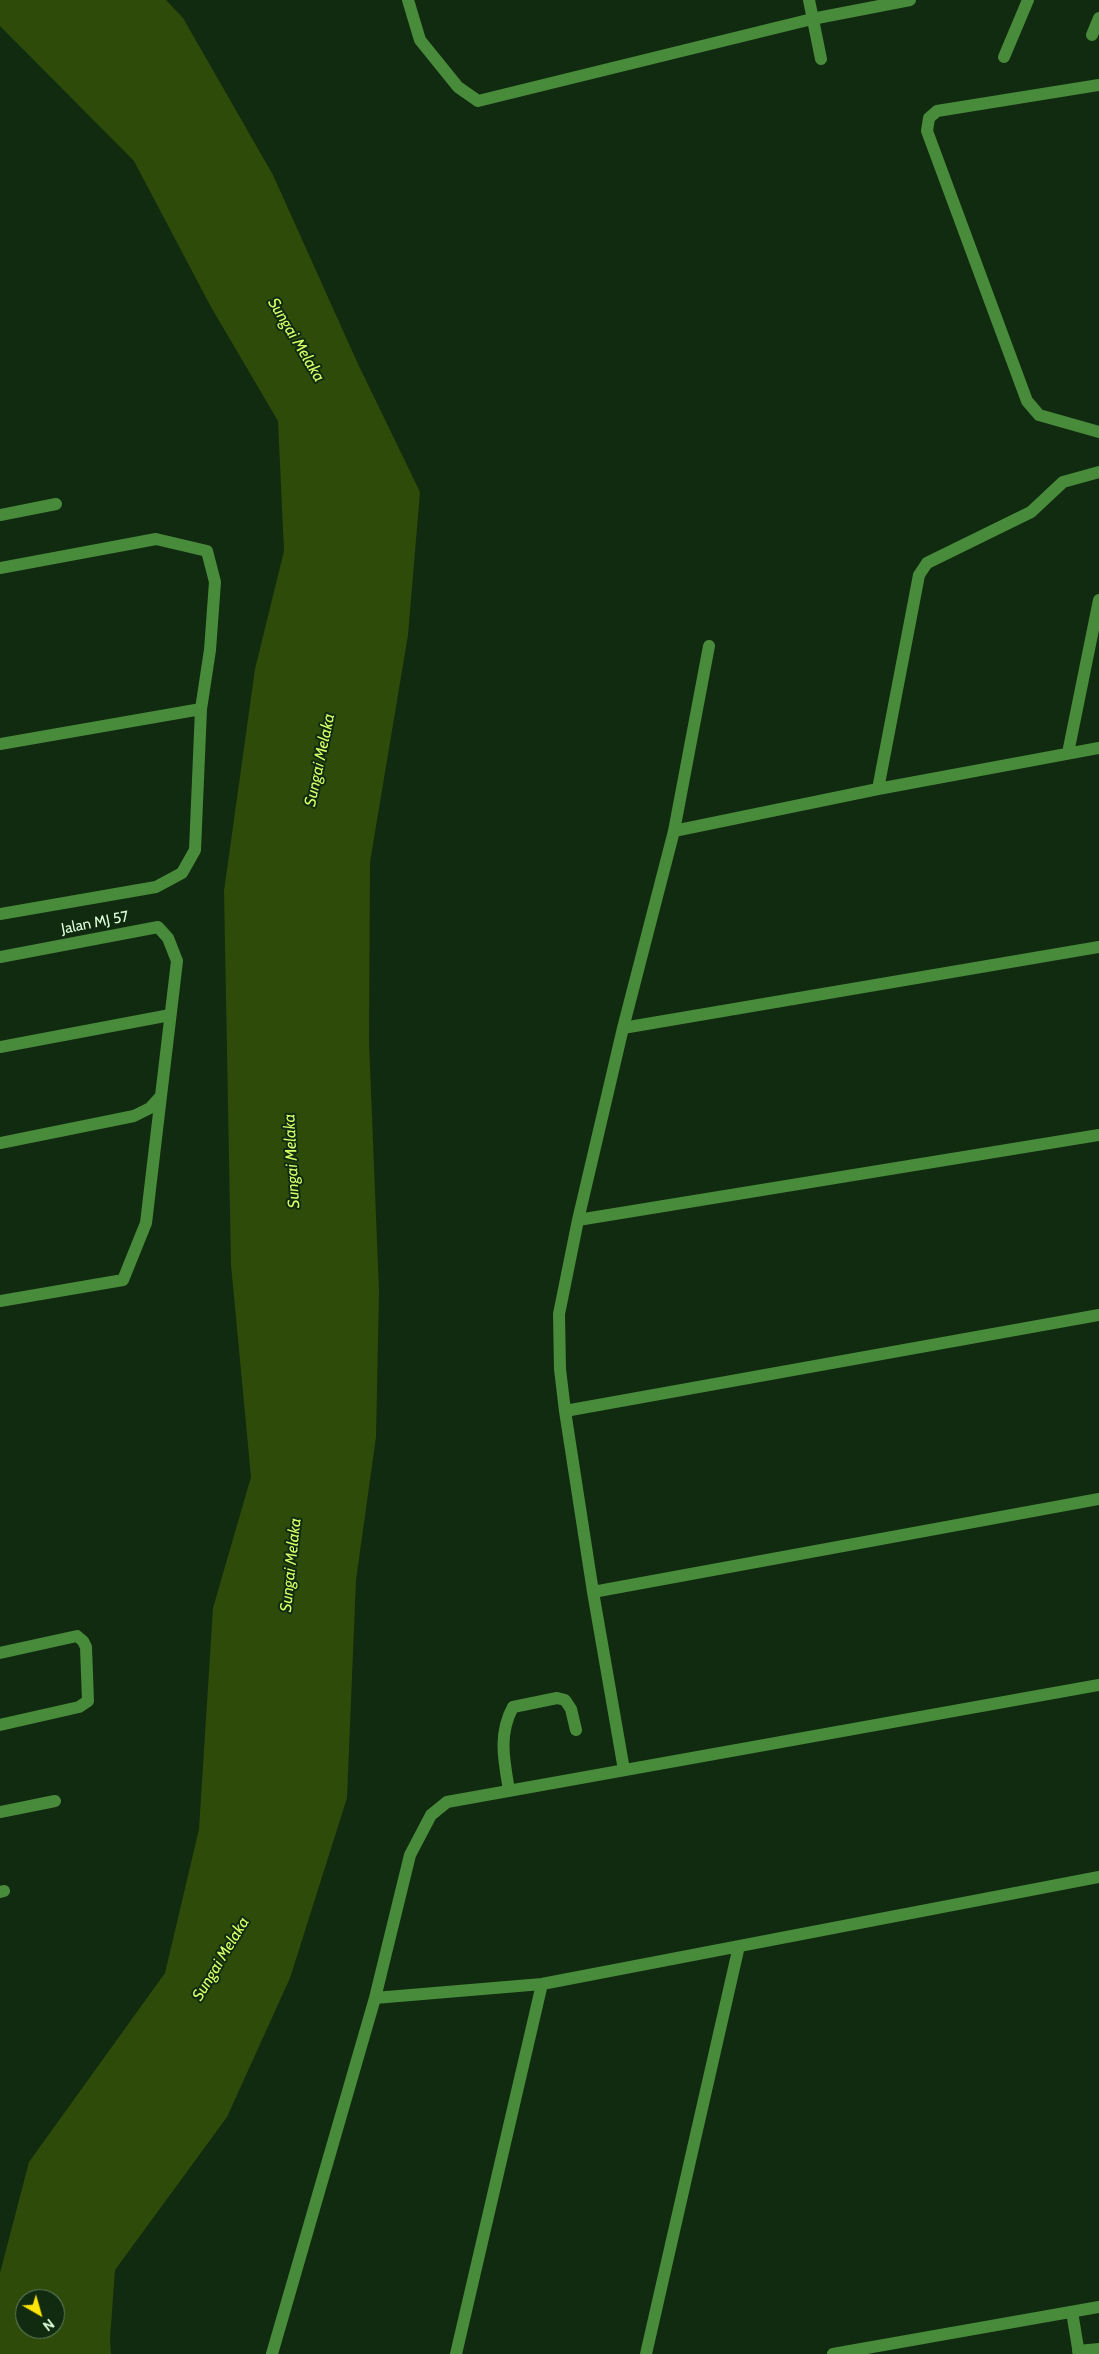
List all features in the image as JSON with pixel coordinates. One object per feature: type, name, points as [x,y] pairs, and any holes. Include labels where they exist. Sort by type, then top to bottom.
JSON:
[{"type":"street","points":[[408,0],[420,40],[458,88],[478,101],[812,19],[910,0]]},
{"type":"street","points":[[809,0],[821,60]]},
{"type":"street","points":[[1004,57],[1028,0]]},
{"type":"street","points":[[1092,35],[1099,18]]},
{"type":"street","points":[[1099,85],[937,111],[929,118],[927,131],[1027,401],[1039,415],[1099,432]]},
{"type":"street","points":[[878,789],[919,575],[926,563],[1031,512],[1063,482],[1099,472]]},
{"type":"street","points":[[0,515],[56,504]]},
{"type":"street","points":[[0,568],[156,539],[207,551],[215,582],[210,650],[201,710],[195,850],[182,874],[156,887],[0,914]]},
{"type":"street","points":[[1068,753],[1099,600]]},
{"type":"street","points":[[624,1770],[592,1592],[565,1411],[560,1369],[559,1314],[578,1220],[623,1028],[674,831],[708,646]]},
{"type":"street","points":[[0,744],[201,710]]},
{"type":"street","points":[[674,831],[878,789],[1099,748]]},
{"type":"street","name":"Jalan MJ 57","points":[[0,957],[158,927],[168,938],[177,961],[170,1015]]},
{"type":"street","points":[[623,1028],[1099,947]]},
{"type":"street","points":[[0,1047],[170,1015],[146,1223],[122,1280],[0,1301]]},
{"type":"street","points":[[0,1143],[134,1116],[150,1108],[161,1096]]},
{"type":"street","points":[[578,1220],[1099,1135]]},
{"type":"street","points":[[565,1411],[1099,1315]]},
{"type":"street","points":[[592,1592],[1099,1499]]},
{"type":"street","points":[[0,1653],[77,1636],[86,1647],[88,1701],[79,1707],[0,1725]]},
{"type":"street","points":[[272,2354],[375,1998],[410,1855],[431,1815],[447,1802],[1099,1686]]},
{"type":"street","points":[[509,1790],[502,1752],[508,1715],[513,1707],[557,1698],[566,1700],[572,1709],[576,1730]]},
{"type":"street","points":[[0,1812],[55,1801]]},
{"type":"street","points":[[375,1998],[542,1984],[1099,1877]]},
{"type":"street","points":[[646,2354],[739,1946]]},
{"type":"street","points":[[456,2354],[542,1984]]},
{"type":"street","points":[[833,2354],[1099,2307]]},
{"type":"street","points":[[1072,2312],[1079,2352],[1099,2349]]},
{"type":"water","name":"Sungai Melaka","points":[[0,0],[166,0],[183,18],[273,175],[358,364],[420,492],[408,635],[370,862],[369,1042],[379,1291],[376,1437],[356,1580],[347,1798],[290,1978],[227,2117],[115,2270],[110,2339],[111,2354],[0,2354],[0,2273],[29,2162],[165,1973],[199,1829],[213,1608],[251,1477],[231,1265],[224,891],[255,669],[284,551],[278,421],[211,307],[134,161],[0,26]]}]
